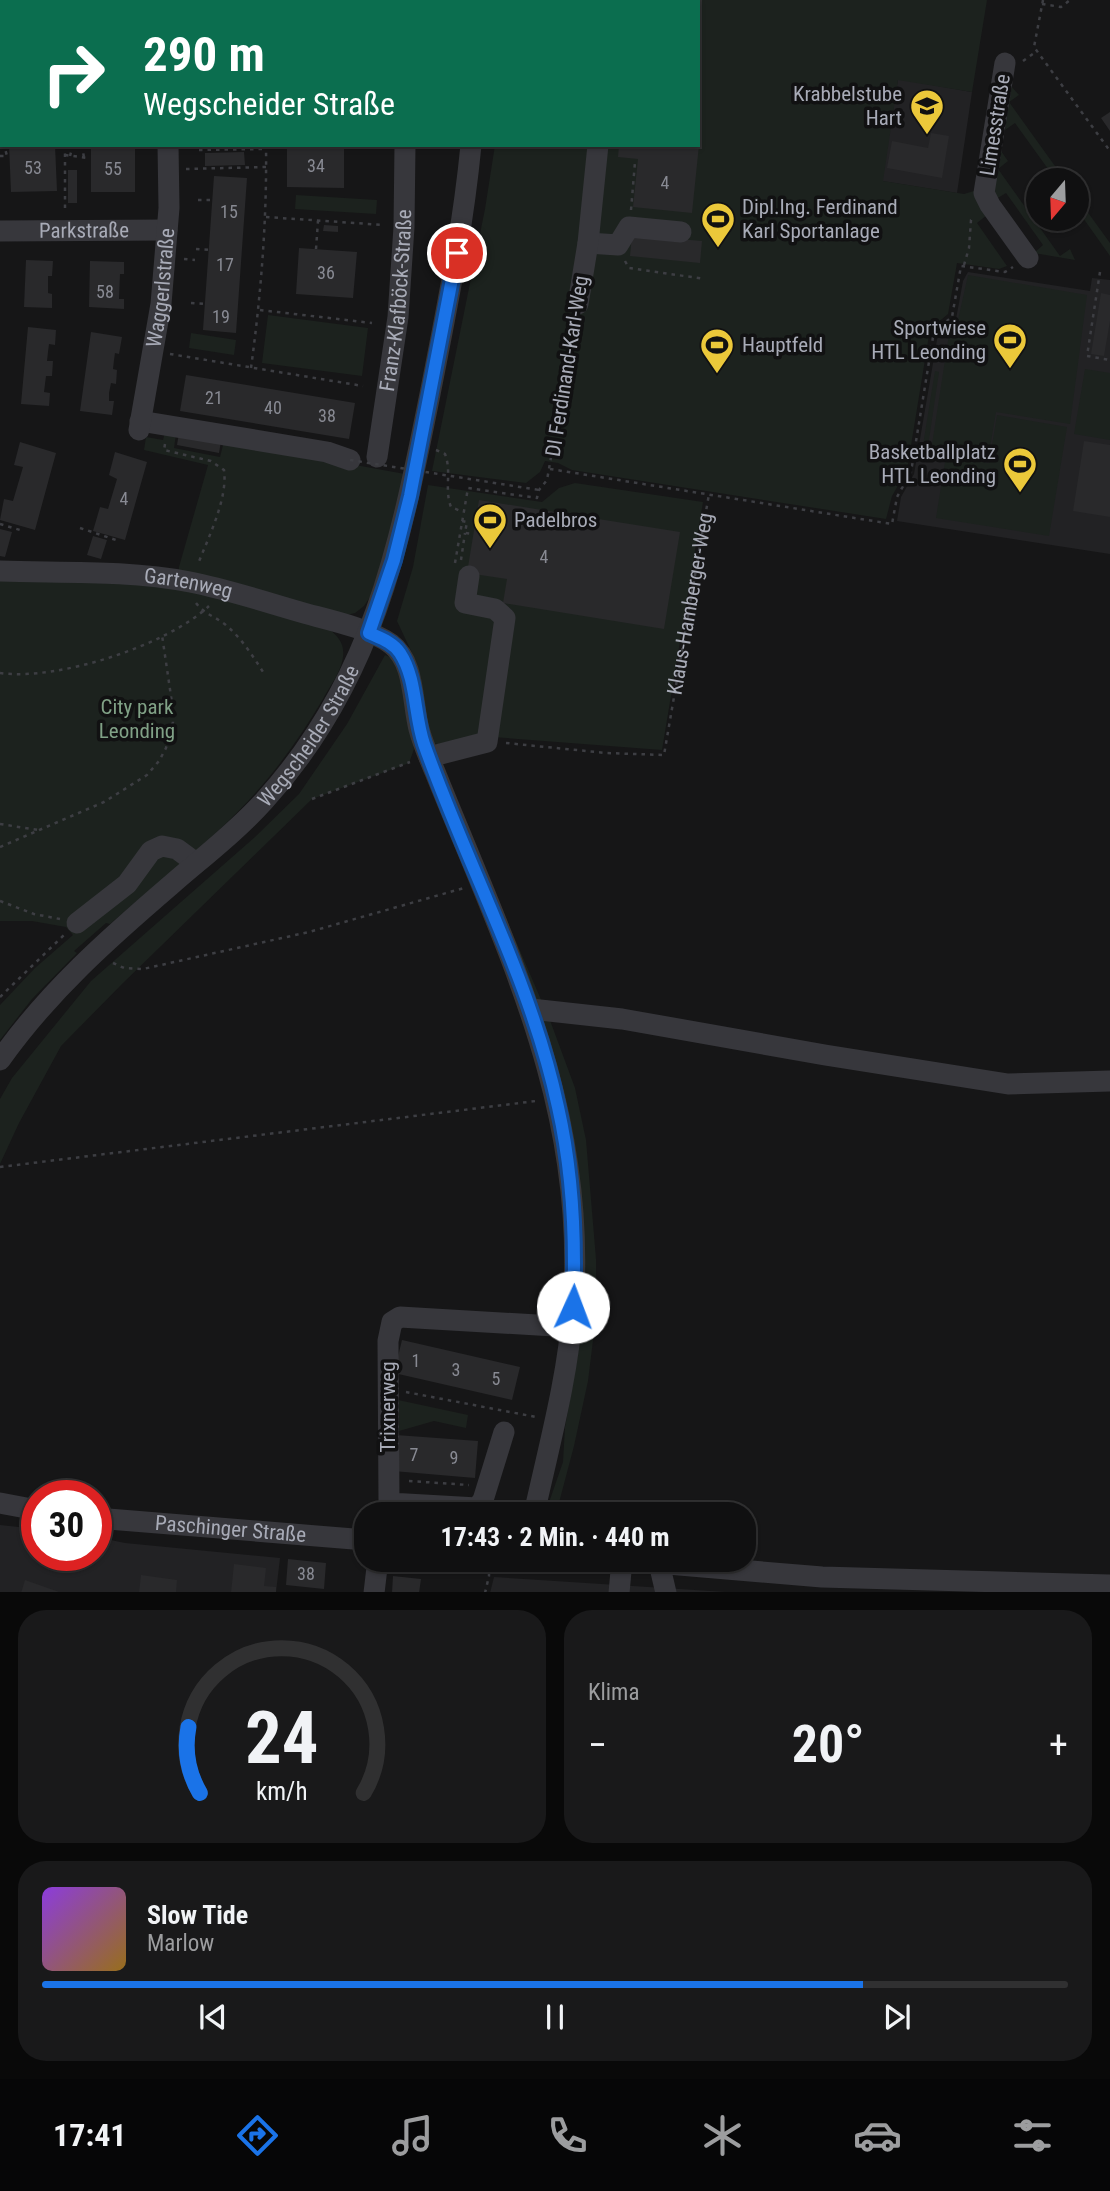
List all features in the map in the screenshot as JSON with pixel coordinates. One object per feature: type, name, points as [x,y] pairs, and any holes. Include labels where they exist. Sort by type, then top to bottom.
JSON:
[{"type":"street","name":"Limesstraße","points":[[1005,62],[984,187],[989,203],[1028,258]]},
{"type":"street","name":"Waggerlstraße","points":[[169,147],[167,230],[160,316],[140,425],[169,426]]},
{"type":"street","name":"Franz-Klafböck-Straße","points":[[377,457],[398,317],[404,227],[405,147]]},
{"type":"street","name":"Wegscheider Straße","points":[[0,1060],[29,1021],[71,974],[262,803],[290,771],[336,704],[369,633],[394,560],[410,496],[462,229],[471,147]]},
{"type":"street","name":"DI Ferdinand-Karl-Weg","points":[[578,304],[588,243],[598,147]]},
{"type":"street","name":"Parkstraße","points":[[0,231],[167,230]]},
{"type":"street","points":[[588,243],[623,236],[681,232]]},
{"type":"street","points":[[169,426],[327,452],[350,460]]},
{"type":"street","name":"Gartenweg","points":[[0,571],[167,579],[222,590],[369,633]]},
{"type":"street","points":[[419,760],[487,742],[505,618],[495,609],[465,603],[469,576]]},
{"type":"street","points":[[369,633],[389,642],[398,650],[405,663],[419,727],[419,760],[480,884],[531,1009],[556,1098],[567,1154],[575,1227],[571,1327],[562,1387],[537,1502]]},
{"type":"street","points":[[77,923],[127,884],[151,851],[162,846],[177,849],[196,863]]},
{"type":"street","points":[[531,1009],[622,1019],[1008,1084],[1110,1081]]},
{"type":"street","name":"Trixnerweg","points":[[504,1432],[488,1486],[477,1508],[389,1503],[388,1341],[392,1322],[400,1317],[571,1327]]},
{"type":"street","points":[[0,1503],[21,1507]]},
{"type":"street","name":"Paschinger Straße","points":[[112,1519],[354,1539]]},
{"type":"street","points":[[756,1571],[834,1577],[1110,1586]]},
{"type":"street","points":[[374,1592],[376,1572]]},
{"type":"street","points":[[616,1572],[619,1592]]},
{"type":"street","points":[[661,1572],[666,1592]]},
{"type":"street","points":[[746,1592],[749,1572]]},
{"type":"path","points":[[1070,0],[1061,7],[1042,2],[1034,47],[1110,151]]},
{"type":"path","points":[[65,147],[66,231]]},
{"type":"path","points":[[67,156],[72,147]]},
{"type":"path","points":[[67,156],[86,158],[83,147]]},
{"type":"path","points":[[199,150],[266,147],[266,217],[259,310],[251,368]]},
{"type":"path","points":[[635,162],[623,236],[628,268],[705,279]]},
{"type":"path","points":[[199,169],[267,167]]},
{"type":"path","points":[[198,200],[213,200]]},
{"type":"path","points":[[989,203],[971,220],[969,248],[964,266],[1005,272],[1028,258]]},
{"type":"path","points":[[266,217],[404,227]]},
{"type":"path","points":[[316,249],[318,221]]},
{"type":"path","points":[[196,249],[210,250]]},
{"type":"path","name":"Klaus-Hamberger-Weg","points":[[487,742],[606,754],[664,755],[709,494],[892,524],[897,497],[911,472],[933,331],[952,317],[961,266],[964,266]]},
{"type":"path","points":[[1100,272],[1087,356],[1110,360]]},
{"type":"path","points":[[191,303],[205,304]]},
{"type":"path","name":"DI Ferdinand-Karl-Weg","points":[[578,304],[550,469],[709,494]]},
{"type":"path","points":[[259,310],[372,323]]},
{"type":"path","points":[[182,357],[363,386]]},
{"type":"path","points":[[169,426],[164,450],[211,461],[224,470],[216,516],[198,565]]},
{"type":"path","points":[[433,449],[445,454],[449,465],[446,494],[451,507],[464,512]]},
{"type":"path","points":[[350,460],[539,491]]},
{"type":"path","points":[[469,576],[453,573],[468,488],[537,498],[550,469]]},
{"type":"path","points":[[462,521],[467,522],[463,544]]},
{"type":"path","points":[[0,524],[20,530]]},
{"type":"path","points":[[80,528],[116,540]]},
{"type":"path","points":[[465,533],[473,534]]},
{"type":"path","points":[[0,673],[18,676],[44,673],[111,657],[186,624],[203,612],[222,590]]},
{"type":"path","points":[[203,612],[225,624],[265,675]]},
{"type":"path","points":[[0,847],[104,802],[147,775],[159,761],[166,748],[173,722],[162,635]]},
{"type":"path","points":[[312,799],[419,760]]},
{"type":"path","points":[[0,824],[38,830]]},
{"type":"path","points":[[113,963],[124,968],[143,969],[309,933],[480,884]]},
{"type":"path","points":[[0,901],[34,914],[77,923]]},
{"type":"path","points":[[0,997],[77,923]]},
{"type":"path","points":[[0,1167],[556,1098]]},
{"type":"path","points":[[388,1388],[536,1417]]},
{"type":"path","points":[[388,1480],[488,1486]]},
{"type":"path","points":[[485,1592],[489,1572]]},
{"type":"shaded area","name":"Krabbelstube Hart","points":[[898,79],[972,92],[957,193],[882,181]]},
{"type":"shaded area","points":[[968,272],[1090,291],[1092,278],[1110,280],[1110,554],[897,521],[901,497],[914,474],[938,334],[956,319],[963,281]]},
{"type":"shaded area","points":[[0,1525],[21,1527],[21,1571],[112,1571],[112,1540],[280,1558],[276,1592],[0,1592]]},
{"type":"shaded area","points":[[494,1577],[726,1592],[490,1592]]},
{"type":"green space","name":"Dipl.Ing. Ferdinand Karl Sportanlage","points":[[700,0],[987,0],[972,92],[898,80],[883,181],[964,194],[977,190],[987,215],[977,223],[1007,266],[999,269],[957,263],[948,314],[930,329],[907,470],[892,496],[886,519],[572,470],[558,463],[545,461],[540,472],[526,483],[432,471],[485,209],[495,147],[700,147]]},
{"type":"green space","points":[[1011,86],[1019,95],[1009,102],[1056,168],[1047,168],[1015,123],[1005,130]]},
{"type":"green space","points":[[1001,151],[1008,161],[998,169],[1026,208],[1026,221],[1006,193],[996,199],[992,188]]},
{"type":"green space","points":[[296,195],[377,200],[376,214],[295,209]]},
{"type":"green space","points":[[1089,214],[1110,243],[1110,256],[1089,226]]},
{"type":"green space","points":[[1033,231],[1042,231],[1060,256],[1070,249],[1075,260],[1034,253],[1043,245]]},
{"type":"green space","name":"Sportwiese HTL Leonding","points":[[968,275],[1087,295],[1070,424],[996,412],[988,459],[931,451],[950,328],[958,320]]},
{"type":"green space","points":[[268,315],[368,328],[362,376],[262,363]]},
{"type":"green space","points":[[191,333],[236,340],[234,355],[189,348]]},
{"type":"green space","points":[[1085,369],[1110,373],[1110,440],[1074,434]]},
{"type":"green space","points":[[935,371],[939,372],[928,446],[923,445]]},
{"type":"green space","name":"Basketballplatz HTL Leonding","points":[[997,415],[1067,427],[1049,536],[936,518],[946,456],[989,463]]},
{"type":"green space","points":[[165,432],[176,434],[174,448],[220,457],[224,441],[405,474],[385,553],[370,597],[364,606],[347,615],[179,573],[208,465],[144,450],[146,437],[163,440]]},
{"type":"green space","points":[[575,483],[703,502],[662,750],[480,736],[440,745],[434,743],[430,738],[412,653],[397,621],[413,567],[428,485],[542,502],[559,488]]},
{"type":"green space","name":"City park Leonding","points":[[0,579],[180,586],[324,625],[339,639],[343,659],[316,711],[284,758],[257,791],[186,860],[74,951],[77,953],[32,999],[0,1040],[0,1005],[35,968],[73,935],[66,927],[32,921],[0,921]]},
{"type":"green space","points":[[385,655],[392,658],[404,681],[414,749],[409,763],[312,799],[123,983],[61,1046],[0,1164],[0,1099],[12,1078],[91,981],[255,837],[299,794],[347,724]]},
{"type":"green space","points":[[485,869],[551,1023],[575,1088],[586,1140],[596,1259],[596,1316],[588,1381],[559,1502],[549,1502],[563,1462],[565,1427],[582,1331],[584,1287],[581,1193],[574,1141],[563,1087],[544,1022]]},
{"type":"green space","points":[[398,1400],[468,1415],[466,1428],[434,1421],[399,1431]]},
{"type":"building","points":[[1110,112],[1110,131],[1101,118]]},
{"type":"building","points":[[931,133],[949,136],[942,178],[887,168],[892,141],[928,148]]},
{"type":"building","points":[[9,147],[55,147],[57,191],[11,192]]},
{"type":"building","points":[[91,147],[135,147],[135,192],[91,192]]},
{"type":"building","points":[[287,147],[344,147],[344,188],[287,187]]},
{"type":"building","points":[[619,147],[699,147],[692,213],[633,207],[638,159],[618,157]]},
{"type":"building","points":[[244,152],[245,165],[205,166],[205,153]]},
{"type":"building","points":[[68,170],[77,170],[77,203],[68,203]]},
{"type":"building","points":[[214,176],[247,178],[236,333],[203,330]]},
{"type":"building","points":[[324,225],[338,226],[338,232],[323,231]]},
{"type":"building","points":[[632,235],[702,241],[700,263],[630,256]]},
{"type":"building","points":[[299,248],[357,252],[353,298],[296,294]]},
{"type":"building","points":[[26,260],[53,261],[52,276],[48,276],[48,293],[52,294],[52,308],[24,307]]},
{"type":"building","points":[[90,261],[124,262],[124,274],[120,274],[119,299],[124,299],[124,309],[89,307]]},
{"type":"building","points":[[1101,293],[1110,295],[1110,321],[1104,356],[1091,354]]},
{"type":"building","points":[[28,327],[56,330],[55,345],[49,344],[47,361],[53,361],[52,376],[46,376],[44,392],[50,393],[49,406],[21,404]]},
{"type":"building","points":[[91,332],[122,337],[119,354],[115,353],[114,360],[113,369],[117,370],[116,384],[111,383],[109,393],[109,401],[114,401],[112,415],[80,411]]},
{"type":"building","points":[[186,375],[355,403],[349,439],[180,411]]},
{"type":"building","points":[[179,433],[221,441],[219,453],[177,445]]},
{"type":"building","points":[[1084,441],[1110,445],[1110,517],[1073,511]]},
{"type":"building","points":[[20,442],[56,453],[35,530],[0,520],[4,499],[13,501],[23,467],[14,465]]},
{"type":"building","points":[[115,452],[147,462],[125,540],[93,531],[100,507],[108,509],[117,479],[109,475]]},
{"type":"building","points":[[479,500],[680,532],[664,629],[503,603],[507,579],[467,573]]},
{"type":"building","points":[[0,529],[12,532],[5,557],[0,556]]},
{"type":"building","points":[[93,536],[107,540],[101,559],[87,555]]},
{"type":"building","points":[[402,1340],[520,1367],[512,1400],[394,1373]]},
{"type":"building","points":[[396,1435],[478,1441],[475,1478],[393,1471]]},
{"type":"building","points":[[288,1559],[326,1563],[324,1589],[286,1585]]},
{"type":"building","points":[[234,1564],[266,1568],[264,1586],[276,1587],[276,1592],[231,1592]]},
{"type":"building","points":[[141,1575],[177,1580],[176,1592],[139,1592]]},
{"type":"building","points":[[393,1576],[421,1579],[419,1592],[392,1592]]},
{"type":"building","points":[[25,1580],[59,1592],[21,1592]]},
{"type":"place","name":"Krabbelstube Hart","points":[[927,136]]},
{"type":"place","name":"Dipl.Ing. Ferdinand Karl Sportanlage","points":[[718,249]]},
{"type":"place","name":"Sportwiese HTL Leonding","points":[[1010,370]]},
{"type":"place","name":"Hauptfeld","points":[[717,375]]},
{"type":"place","name":"Basketballplatz HTL Leonding","points":[[1020,494]]},
{"type":"place","name":"Padelbros","points":[[490,550]]},
{"type":"route","points":[[457,253],[410,496],[394,560],[369,633],[389,642],[398,650],[405,663],[424,744],[531,1009],[556,1098],[567,1154],[575,1227],[573,1307]]}]
